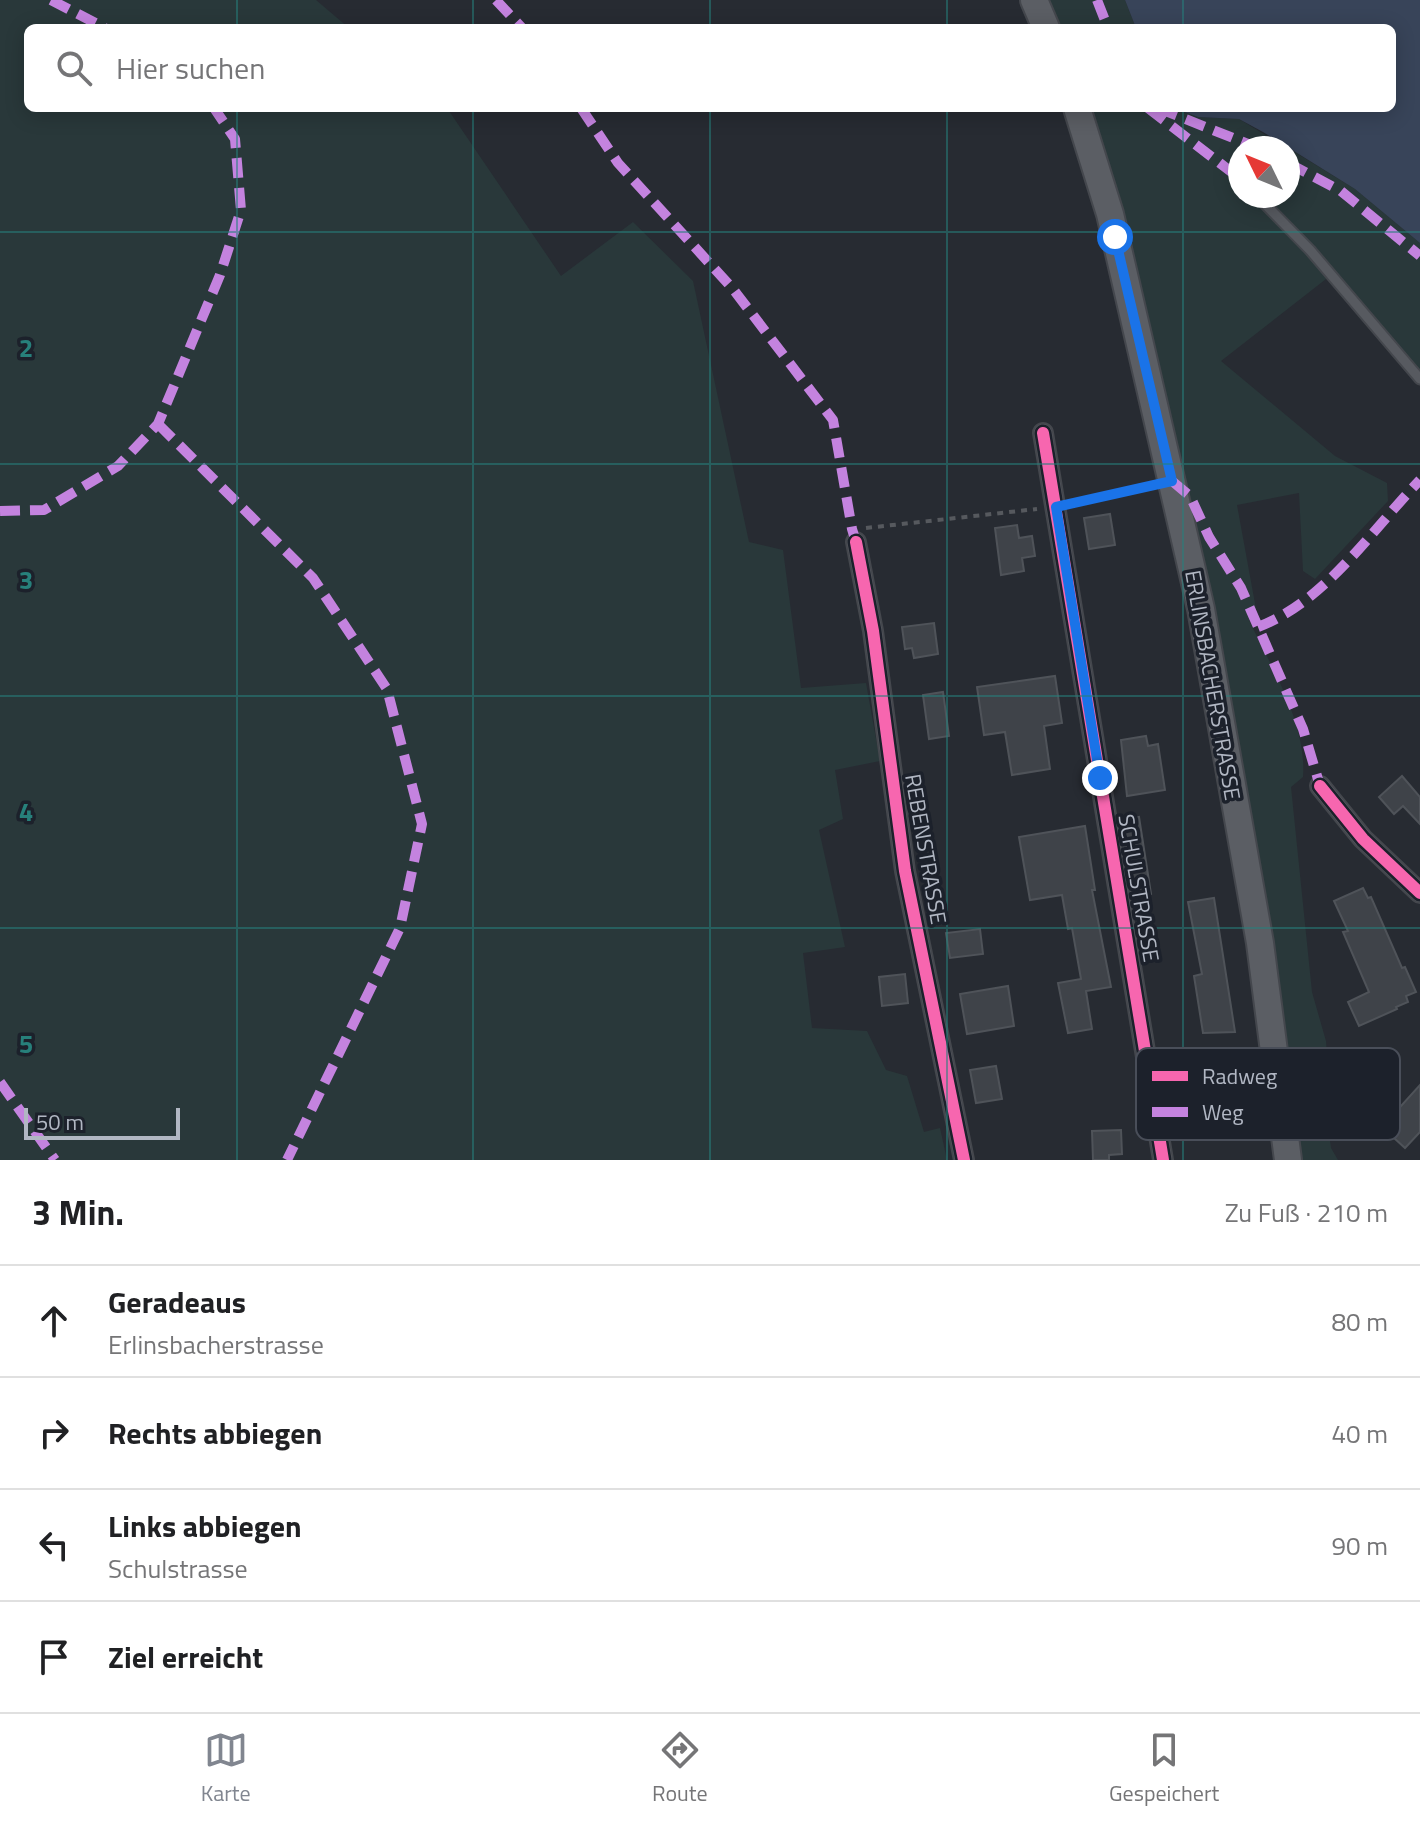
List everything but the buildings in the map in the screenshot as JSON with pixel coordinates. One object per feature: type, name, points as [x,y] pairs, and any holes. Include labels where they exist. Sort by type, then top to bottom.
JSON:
[{"type":"main road","points":[[1034,0],[1044,24]]},
{"type":"main road","name":"ERLINSBACHERSTRASSE","points":[[1078,112],[1110,214],[1201,609],[1260,943],[1274,1048]]},
{"type":"main road","name":"ERLINSBACHERSTRASSE","points":[[1285,1140],[1288,1160]]},
{"type":"street","name":"SCHULSTRASSE","points":[[1043,433],[1145,1048]]},
{"type":"street","name":"REBENSTRASSE","points":[[854,536],[873,631],[905,871],[964,1160]]},
{"type":"street","points":[[1320,786],[1363,839],[1420,893]]},
{"type":"street","name":"SCHULSTRASSE","points":[[1160,1140],[1163,1160]]},
{"type":"lane","points":[[1269,208],[1310,250],[1420,379]]},
{"type":"path","points":[[854,536],[1056,507],[1172,481]]},
{"type":"shaded area","points":[[0,0],[316,0],[344,24],[24,24],[24,112],[450,112],[561,276],[633,222],[693,281],[749,542],[783,550],[801,688],[866,683],[880,761],[835,770],[843,819],[819,830],[845,947],[803,953],[812,1028],[867,1031],[886,1070],[907,1076],[924,1132],[940,1128],[947,1160],[0,1160]]},
{"type":"shaded area","points":[[1041,0],[1125,0],[1134,24],[1053,24]]},
{"type":"shaded area","points":[[1087,112],[1185,112],[1199,117],[1239,119],[1267,136],[1228,136],[1228,208],[1300,208],[1300,155],[1355,189],[1420,243],[1420,371],[1335,272],[1221,361],[1335,456],[1387,483],[1388,501],[1315,579],[1303,571],[1299,493],[1237,505],[1256,609],[1249,620],[1286,696],[1303,757],[1303,777],[1291,787],[1312,992],[1327,1048],[1277,1048]]},
{"type":"shaded area","points":[[1294,1140],[1330,1140],[1338,1160],[1297,1160]]},
{"type":"water","points":[[1125,0],[1420,0],[1420,243],[1355,189],[1300,155],[1300,136],[1269,136],[1239,119],[1198,117],[1185,112],[1396,112],[1396,24],[1134,24]]},
{"type":"marked path","points":[[51,0],[97,24]]},
{"type":"marked path","points":[[496,0],[518,24]]},
{"type":"marked path","points":[[1097,0],[1106,24]]},
{"type":"marked path","points":[[0,511],[44,510],[118,466],[158,424],[220,275],[241,210],[235,139],[217,112]]},
{"type":"marked path","points":[[584,112],[618,163],[733,289],[833,420],[856,542]]},
{"type":"marked path","points":[[1153,112],[1228,169]]},
{"type":"marked path","points":[[1168,112],[1228,136]]},
{"type":"marked path","points":[[1300,169],[1341,191],[1420,256]]},
{"type":"marked path","points":[[158,424],[313,578],[387,689],[422,824],[400,928],[287,1160]]},
{"type":"marked path","points":[[1258,627],[1282,615],[1326,583],[1420,480]]},
{"type":"marked path","points":[[1172,481],[1190,496],[1209,537],[1241,588],[1303,729],[1320,786]]},
{"type":"marked path","points":[[0,1082],[55,1160]]},
{"type":"cycle path","points":[[1043,433],[1145,1048]]},
{"type":"cycle path","points":[[856,542],[873,631],[905,871],[964,1160]]},
{"type":"cycle path","points":[[1320,786],[1363,839],[1420,893]]},
{"type":"cycle path","points":[[1160,1140],[1163,1160]]},
{"type":"route","points":[[1100,778],[1056,507],[1172,481],[1115,237]]}]
